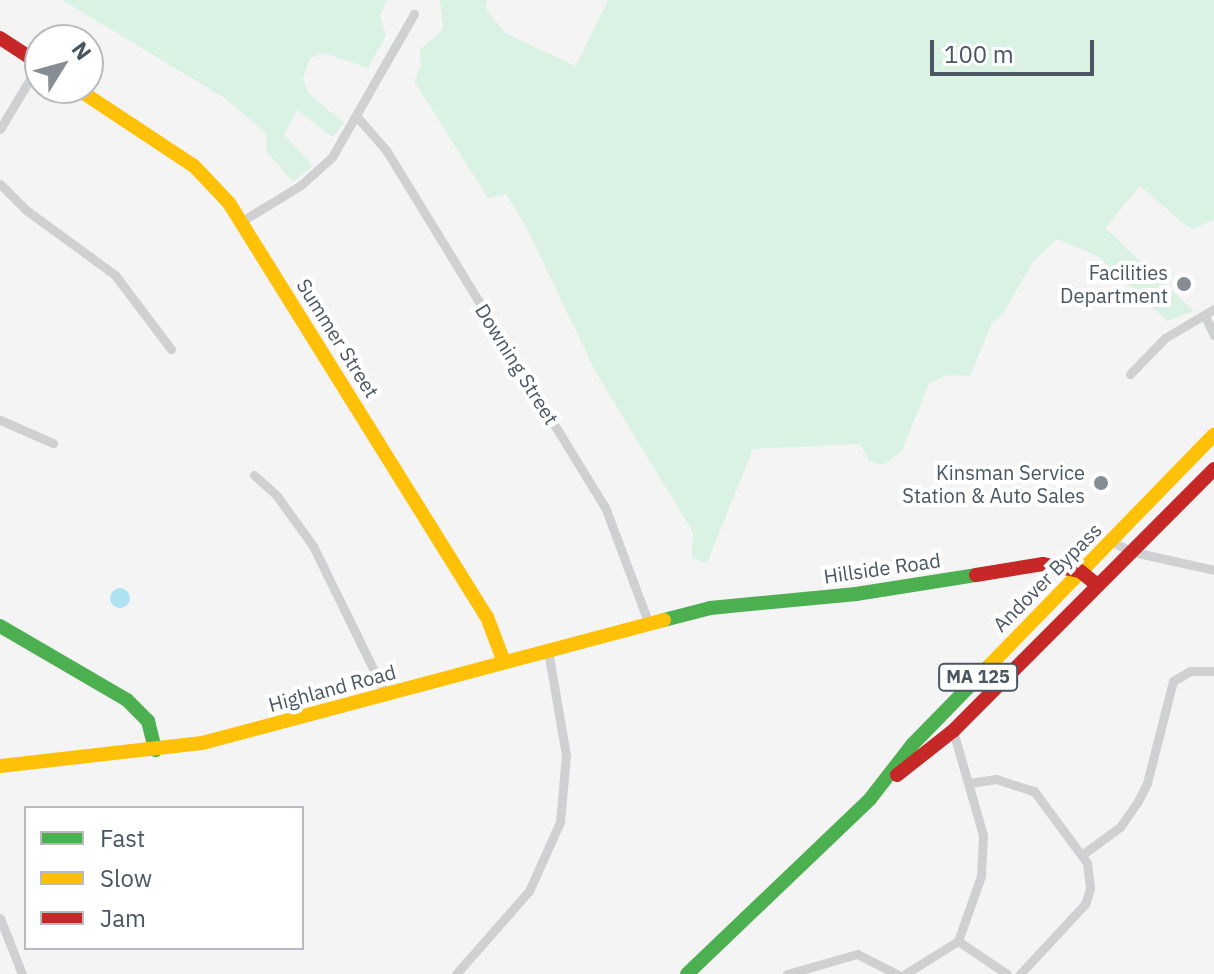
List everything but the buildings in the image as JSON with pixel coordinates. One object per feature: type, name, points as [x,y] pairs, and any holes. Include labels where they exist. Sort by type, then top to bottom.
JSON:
[{"type":"street","points":[[242,221],[316,173],[358,118],[414,14]]},
{"type":"street","points":[[0,38],[24,54]]},
{"type":"street","points":[[0,129],[24,90]]},
{"type":"street","name":"Summer Street","points":[[100,104],[194,166],[242,221],[487,617],[504,662]]},
{"type":"street","name":"Downing Street","points":[[358,118],[386,150],[605,507],[649,624]]},
{"type":"street","points":[[0,184],[26,210],[115,275],[171,349]]},
{"type":"street","points":[[1214,309],[1210,320],[1214,335]]},
{"type":"street","points":[[1130,374],[1165,338],[1210,320]]},
{"type":"street","points":[[0,420],[53,443]]},
{"type":"street","name":"Andover Bypass","points":[[881,787],[912,745],[1214,435]]},
{"type":"street","name":"Andover Bypass","points":[[687,974],[881,787],[953,731],[1096,584],[1214,469]]},
{"type":"street","points":[[254,475],[277,496],[313,546],[386,695]]},
{"type":"street","points":[[1112,541],[1129,551],[1214,570]]},
{"type":"street","name":"Hillside Road","points":[[669,618],[710,608],[856,594],[1043,564],[1080,571],[1096,584]]},
{"type":"street","name":"Highland Road","points":[[0,766],[202,743],[669,618]]},
{"type":"street","points":[[0,626],[127,700],[148,721],[155,750]]},
{"type":"street","points":[[456,974],[529,891],[560,822],[566,755],[548,651]]},
{"type":"street","points":[[1083,854],[1120,827],[1137,803],[1147,783],[1173,681],[1190,671],[1214,671]]},
{"type":"street","points":[[905,974],[958,941],[974,905],[984,850],[970,783],[953,731]]},
{"type":"street","points":[[970,783],[1004,780],[1034,791],[1083,854],[1090,874],[1085,904],[1020,974]]},
{"type":"street","points":[[0,918],[22,974]]},
{"type":"street","points":[[958,941],[1007,974]]},
{"type":"street","points":[[787,974],[857,954],[897,974]]},
{"type":"green space","points":[[62,0],[387,0],[380,15],[386,36],[368,68],[323,53],[310,58],[303,78],[309,94],[344,123],[332,137],[297,110],[284,135],[313,166],[293,182],[267,152],[266,133],[226,99]]},
{"type":"green space","points":[[440,0],[487,0],[486,9],[505,33],[576,66],[608,0],[1214,0],[1214,220],[1193,229],[1140,186],[1105,228],[1194,311],[1167,321],[1098,256],[1057,239],[1032,263],[1003,314],[992,323],[970,376],[948,375],[929,383],[902,451],[883,465],[869,461],[860,444],[753,449],[707,563],[692,558],[693,532],[595,371],[527,228],[506,194],[488,198],[414,81],[421,65],[420,50],[443,29]]},
{"type":"water","points":[[120,588],[127,591],[130,598],[127,605],[120,608],[113,605],[110,598],[113,591]]},
{"type":"traffic: fast","points":[[664,620],[710,608],[856,594],[976,575]]},
{"type":"traffic: fast","points":[[0,626],[127,700],[148,721],[155,750]]},
{"type":"traffic: fast","points":[[687,974],[870,799],[912,745],[990,665]]},
{"type":"traffic: slow","points":[[100,104],[194,166],[229,203],[487,617],[504,662]]},
{"type":"traffic: slow","points":[[990,665],[1214,435]]},
{"type":"traffic: slow","points":[[0,766],[202,743],[664,620]]},
{"type":"traffic: jam","points":[[0,38],[24,54]]},
{"type":"traffic: jam","points":[[897,775],[953,731],[1214,469]]},
{"type":"traffic: jam","points":[[976,575],[1043,564],[1080,571],[1096,584]]},
{"type":"place","name":"Facilities Department","points":[[1184,284]]},
{"type":"place","name":"Kinsman Service Station & Auto Sales","points":[[1101,483]]}]
